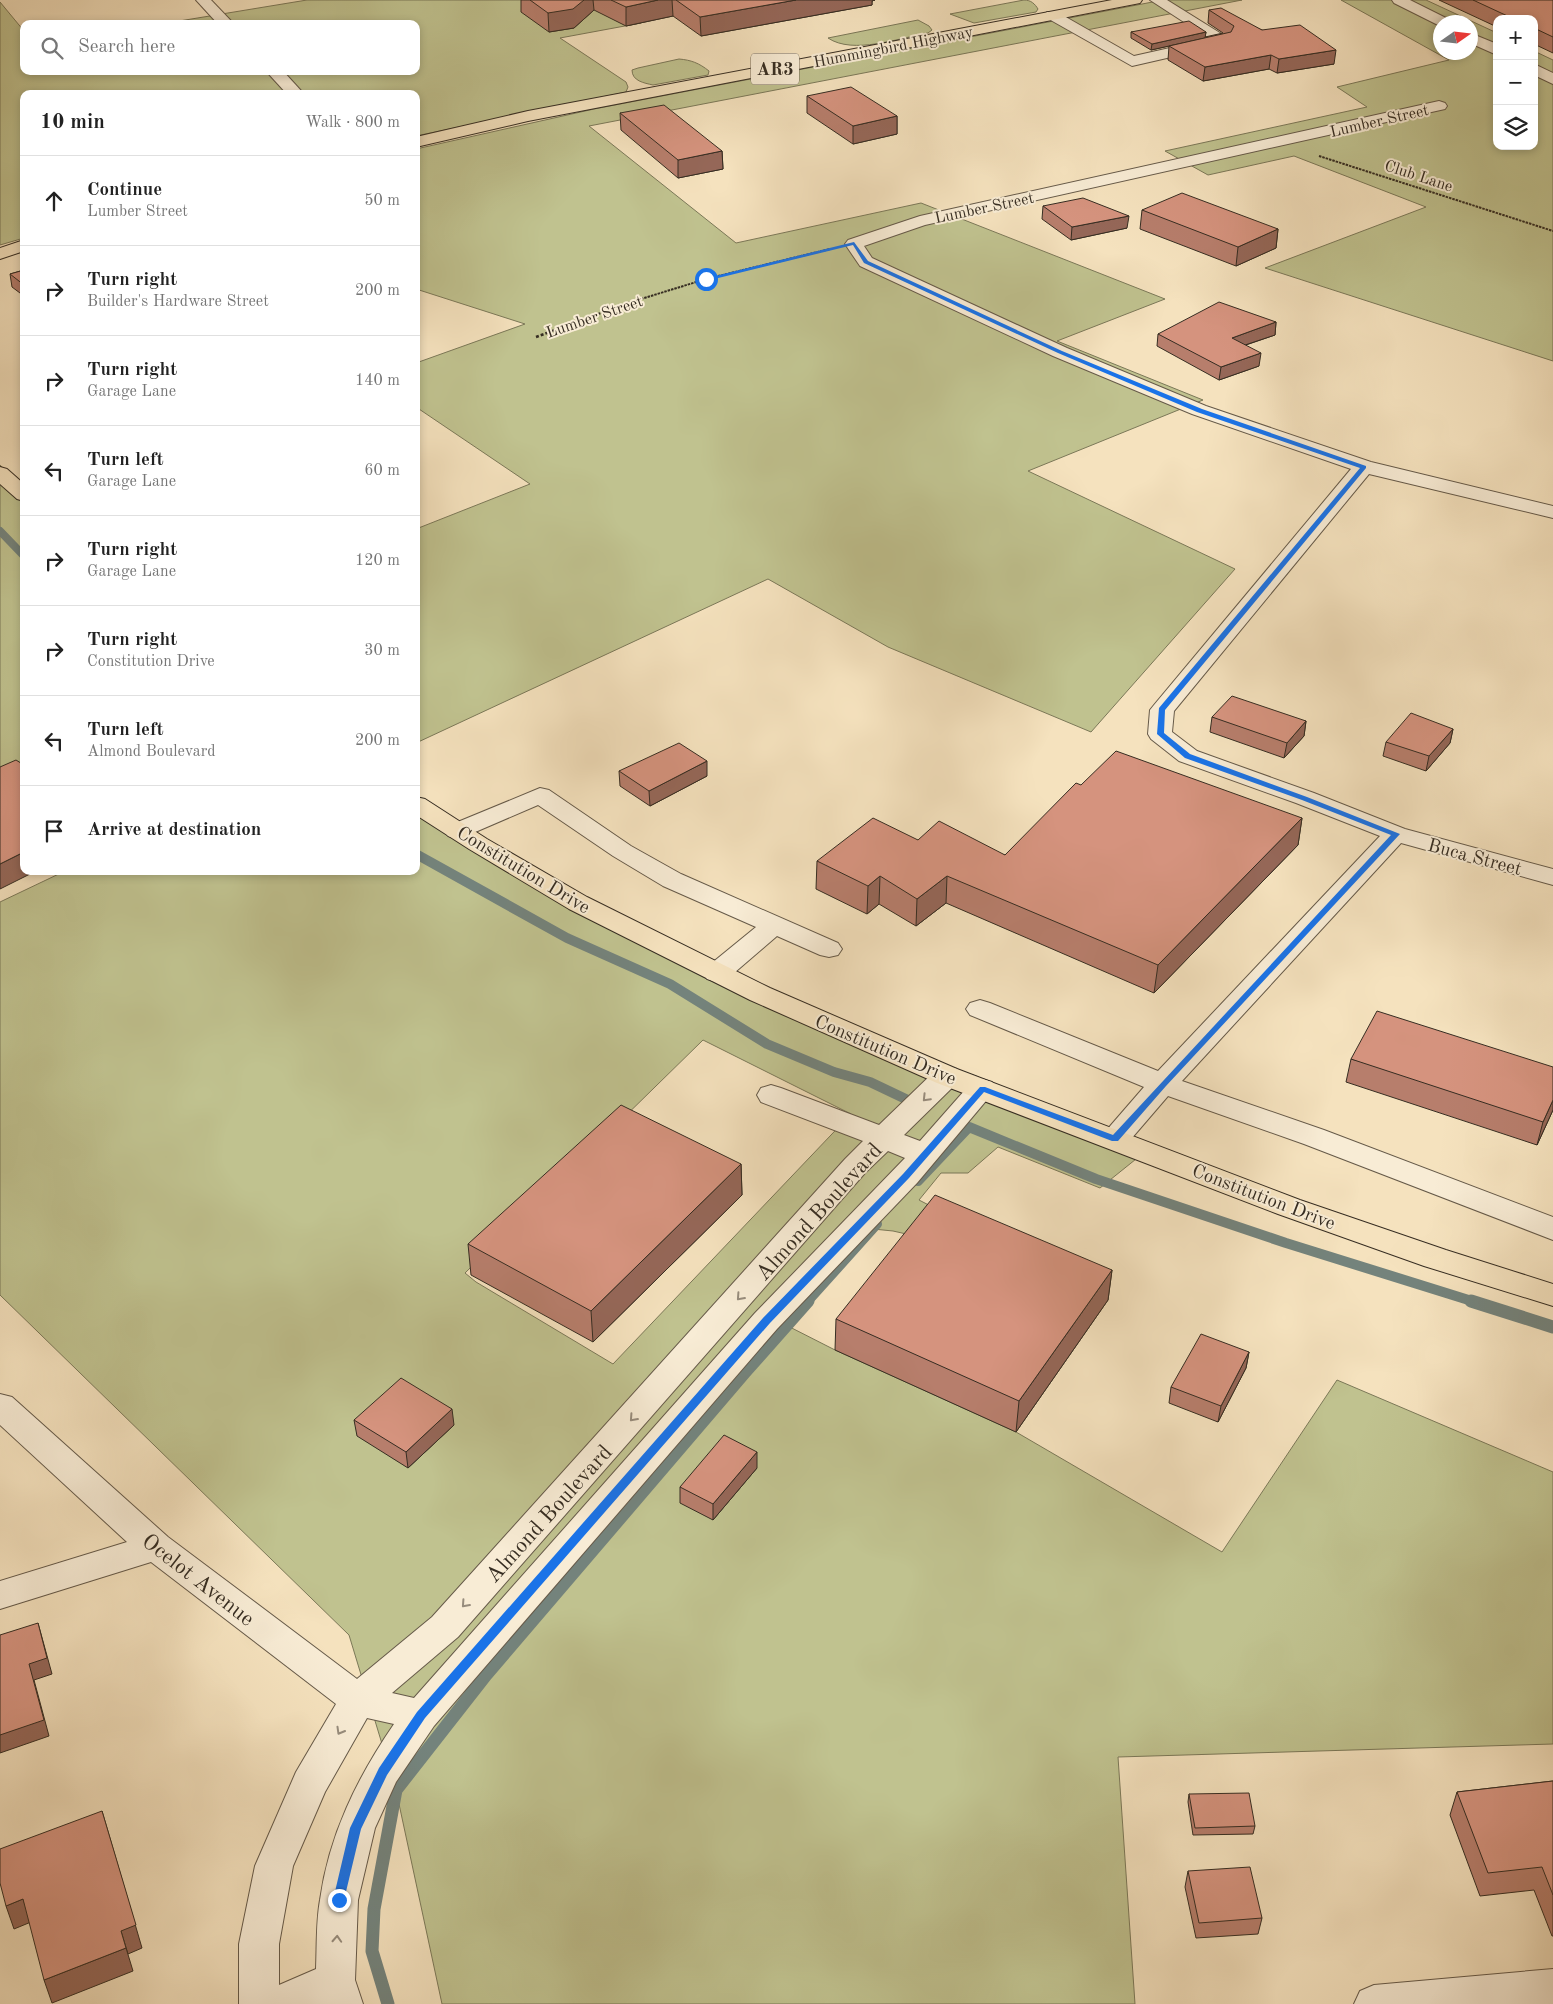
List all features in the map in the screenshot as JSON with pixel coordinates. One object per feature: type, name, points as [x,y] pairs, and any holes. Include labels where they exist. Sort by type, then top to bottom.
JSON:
[{"type":"main road","name":"Hummingbird Highway","points":[[420,141],[528,116],[1135,0]]},
{"type":"main road","points":[[0,253],[20,247]]},
{"type":"main road","points":[[0,473],[20,490]]},
{"type":"main road","name":"Constitution Drive","points":[[420,807],[578,902],[760,994],[947,1076],[1289,1207],[1435,1258],[1553,1295]]},
{"type":"street","points":[[203,0],[223,20]]},
{"type":"street","points":[[1052,15],[1132,61],[1223,41],[1157,0]]},
{"type":"street","points":[[1398,0],[1433,18]]},
{"type":"street","points":[[1478,41],[1493,48]]},
{"type":"street","points":[[1538,71],[1553,79]]},
{"type":"street","points":[[278,75],[292,90]]},
{"type":"street","name":"Lumber Street","points":[[854,244],[920,221],[1439,106]]},
{"type":"street","points":[[854,244],[866,262],[1060,352],[1200,410],[1364,467],[1553,512]]},
{"type":"street","name":"Buca Street","points":[[1364,467],[1162,710],[1160,734],[1188,756],[1396,834],[1553,877]]},
{"type":"street","points":[[457,830],[540,795],[622,851],[672,880],[772,926],[829,949]]},
{"type":"street","points":[[1115,1139],[1163,1084],[1396,834]]},
{"type":"street","points":[[718,973],[772,926]]},
{"type":"street","points":[[980,1009],[1163,1084],[1314,1137],[1553,1229]]},
{"type":"street","name":"Almond Boulevard","points":[[258,2004],[259,1944],[274,1866],[310,1784],[358,1700],[445,1627],[856,1166],[947,1076]]},
{"type":"street","name":"Almond Boulevard","points":[[339,1992],[339,1900],[356,1828],[383,1771],[421,1715],[766,1321],[925,1154],[982,1089]]},
{"type":"street","points":[[770,1095],[925,1154]]},
{"type":"street","name":"Ocelot Avenue","points":[[0,1406],[156,1547],[358,1700],[421,1715]]},
{"type":"street","points":[[0,1596],[156,1547]]},
{"type":"street","points":[[1384,2004],[1553,1988]]},
{"type":"street","points":[[281,2004],[339,1992]]},
{"type":"path","name":"Club Lane","points":[[1278,143],[1412,184],[1553,231]]},
{"type":"path","name":"Lumber Street","points":[[536,337],[628,303],[706,279],[854,244]]},
{"type":"green space","points":[[307,0],[610,0],[641,23],[560,38],[626,82],[628,87],[626,92],[420,135],[420,90],[20,90],[20,239],[0,245],[0,2],[20,26],[20,75],[420,75],[420,20],[185,20]]},
{"type":"green space","points":[[1024,0],[1034,4],[1038,9],[1036,12],[974,23],[950,14]]},
{"type":"green space","points":[[1163,0],[1242,0],[589,126],[736,243],[921,203],[1165,299],[1057,341],[1203,400],[1028,471],[1235,569],[1091,732],[888,647],[768,579],[420,741],[420,527],[530,484],[420,410],[420,362],[525,324],[420,290],[420,148],[594,109]]},
{"type":"green space","points":[[1341,0],[1426,0],[1458,15],[1433,15],[1433,51]]},
{"type":"green space","points":[[918,20],[929,26],[932,30],[928,33],[863,45],[838,43],[828,38]]},
{"type":"green space","points":[[1478,24],[1493,31],[1493,150],[1538,150],[1538,53],[1553,60],[1553,361],[1265,268],[1426,207],[1294,156],[1208,175],[1165,151],[1367,107],[1337,87],[1449,60],[1478,60]]},
{"type":"green space","points":[[679,59],[698,64],[709,71],[708,75],[653,85],[639,81],[634,77],[632,70]]},
{"type":"green space","points":[[0,465],[20,484],[20,775],[0,783]]},
{"type":"green space","points":[[420,807],[478,844],[850,1033],[976,1076],[1146,1151],[1100,1188],[998,1147],[968,1173],[941,1173],[919,1200],[946,1214],[924,1238],[893,1231],[863,1228],[776,1320],[835,1350],[1016,1432],[1222,1552],[1337,1380],[1553,1472],[1553,1744],[1118,1757],[1135,2004],[442,2004],[396,1790],[349,1635],[0,1295],[0,902],[57,875],[420,875]],"holes":[[[703,1040],[851,1114],[613,1364],[476,1282],[465,1273]]]},
{"type":"building","points":[[530,0],[584,0],[573,9],[548,13]]},
{"type":"building","points":[[611,0],[658,0],[626,7]]},
{"type":"building","points":[[676,0],[796,0],[700,17]]},
{"type":"building","points":[[1473,0],[1553,0],[1553,37],[1538,30],[1538,15],[1505,15]]},
{"type":"building","points":[[1221,8],[1262,30],[1300,25],[1336,50],[1279,59],[1271,55],[1205,67],[1169,46],[1231,32],[1234,26],[1209,10]]},
{"type":"building","points":[[1189,21],[1206,32],[1152,44],[1131,32]]},
{"type":"building","points":[[851,87],[897,116],[853,126],[807,96]]},
{"type":"building","points":[[664,105],[722,151],[678,160],[620,113]]},
{"type":"building","points":[[1182,193],[1278,229],[1238,247],[1142,210]]},
{"type":"building","points":[[1083,198],[1129,216],[1072,227],[1043,206]]},
{"type":"building","points":[[20,271],[20,282],[10,274]]},
{"type":"building","points":[[1219,302],[1276,322],[1232,338],[1261,353],[1221,367],[1158,334]]},
{"type":"building","points":[[1232,696],[1306,721],[1287,743],[1212,717]]},
{"type":"building","points":[[1411,713],[1453,729],[1429,756],[1386,742]]},
{"type":"building","points":[[679,743],[707,761],[649,791],[619,771]]},
{"type":"building","points":[[1116,751],[1302,818],[1158,965],[947,876],[917,899],[880,876],[868,886],[817,861],[873,818],[918,840],[939,821],[1005,855],[1076,783],[1081,785]]},
{"type":"building","points":[[16,760],[20,762],[20,854],[0,864],[0,767]]},
{"type":"building","points":[[1377,1011],[1553,1067],[1553,1100],[1543,1122],[1351,1059]]},
{"type":"building","points":[[621,1105],[741,1164],[591,1311],[468,1244]]},
{"type":"building","points":[[935,1195],[1112,1270],[1019,1401],[836,1319]]},
{"type":"building","points":[[1201,1334],[1249,1352],[1221,1406],[1171,1387]]},
{"type":"building","points":[[401,1378],[452,1409],[406,1452],[354,1420]]},
{"type":"building","points":[[724,1435],[757,1452],[713,1504],[680,1487]]},
{"type":"building","points":[[38,1623],[47,1658],[29,1664],[44,1720],[0,1735],[0,1635]]},
{"type":"building","points":[[1553,1781],[1553,1895],[1542,1867],[1488,1873],[1457,1792]]},
{"type":"building","points":[[1249,1793],[1255,1826],[1195,1828],[1189,1794]]},
{"type":"building","points":[[102,1811],[136,1925],[121,1931],[126,1948],[44,1980],[23,1899],[6,1906],[0,1883],[0,1849]]},
{"type":"building","points":[[1250,1867],[1262,1918],[1199,1923],[1188,1871]]},
{"type":"waterway","points":[[0,531],[20,552]]},
{"type":"waterway","points":[[420,856],[567,938],[670,984],[767,1044],[834,1072],[870,1082],[912,1102]]},
{"type":"waterway","points":[[918,1181],[969,1127],[1096,1179],[1286,1243],[1475,1302]]},
{"type":"waterway","points":[[807,1302],[877,1224]]},
{"type":"waterway","points":[[388,2004],[372,1951],[374,1909],[396,1790],[486,1675],[808,1301]]},
{"type":"waterway","points":[[1471,1301],[1553,1327]]},
{"type":"route","points":[[339,1900],[356,1828],[383,1771],[421,1715],[766,1321],[906,1176],[982,1089],[1115,1139],[1163,1084],[1396,834],[1188,756],[1160,734],[1162,710],[1364,467],[1200,410],[1060,352],[866,262],[854,244],[706,279]]}]
